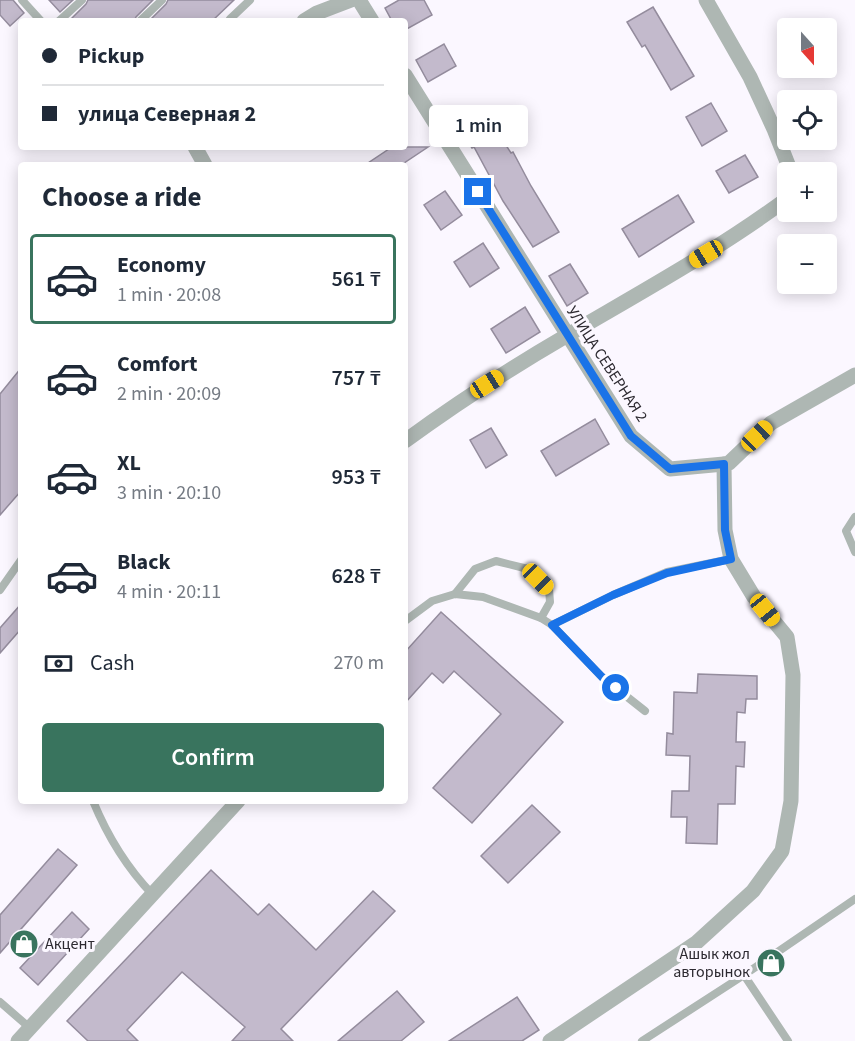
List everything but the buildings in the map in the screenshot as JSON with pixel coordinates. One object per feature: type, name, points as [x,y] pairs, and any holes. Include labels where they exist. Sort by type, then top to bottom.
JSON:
[{"type":"street","points":[[309,18],[351,0]]},
{"type":"street","points":[[359,0],[370,18]]},
{"type":"street","points":[[706,0],[750,77],[787,162]]},
{"type":"street","name":"УЛИЦА СЕВЕРНАЯ 2","points":[[408,80],[631,436],[670,469],[724,464]]},
{"type":"street","points":[[408,439],[448,409],[567,335],[706,254],[777,206]]},
{"type":"street","points":[[550,1041],[696,944],[753,891],[782,851],[791,801],[793,675],[787,637],[754,597],[731,559],[725,530],[724,464],[729,463],[771,423],[855,375]]},
{"type":"street","points":[[18,1041],[235,804]]},
{"type":"lane","points":[[22,0],[38,18]]},
{"type":"lane","points":[[62,18],[82,0]]},
{"type":"lane","points":[[143,18],[162,0]]},
{"type":"lane","points":[[231,18],[250,0]]},
{"type":"lane","points":[[855,517],[846,531],[855,552]]},
{"type":"lane","points":[[552,625],[613,595],[667,573],[731,559]]},
{"type":"lane","points":[[455,594],[475,569],[496,561],[528,569],[549,589],[550,602],[541,618]]},
{"type":"lane","points":[[0,590],[18,564]]},
{"type":"lane","points":[[408,619],[432,601],[455,594],[483,597],[541,618],[552,625],[602,677],[645,711]]},
{"type":"lane","points":[[94,804],[102,824],[115,845],[153,895]]},
{"type":"lane","points":[[642,1041],[855,899]]},
{"type":"lane","points":[[744,975],[788,1041]]},
{"type":"lane","points":[[0,1002],[30,1028]]},
{"type":"place","name":"Акцент","points":[[24,944]]},
{"type":"place","name":"Ашык жол авторынок","points":[[771,963]]},
{"type":"route","points":[[478,192],[631,436],[670,469],[724,464],[725,530],[731,559],[667,573],[613,595],[552,625],[602,677],[616,688]]}]
